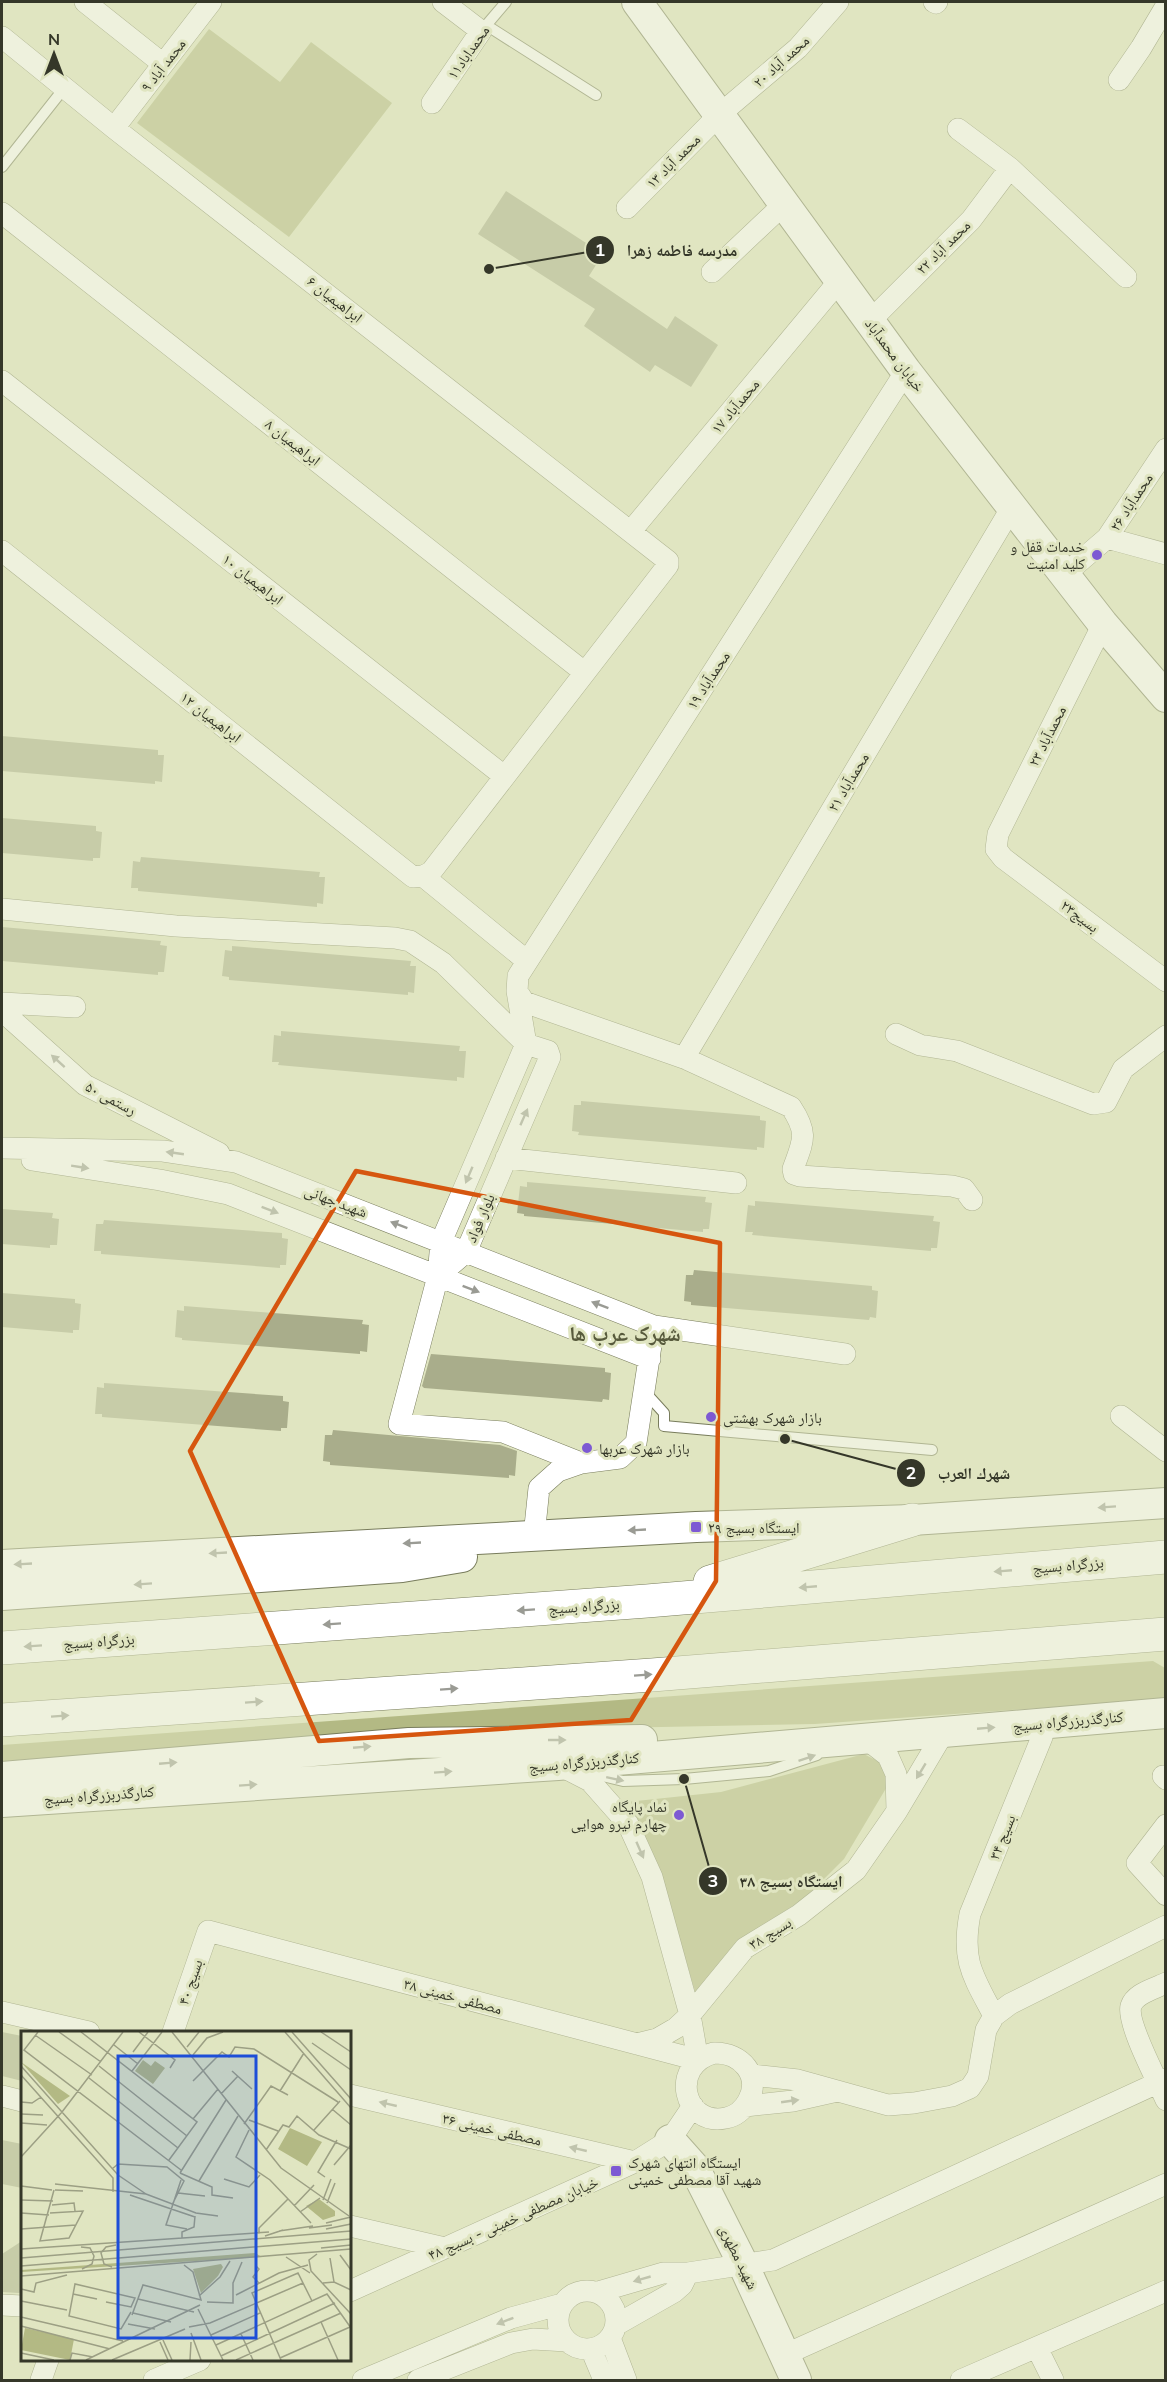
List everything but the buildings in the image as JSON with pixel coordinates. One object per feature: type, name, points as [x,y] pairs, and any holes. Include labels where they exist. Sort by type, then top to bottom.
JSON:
[{"type":"highway","points":[[648,1601],[912,1520]]},
{"type":"highway","points":[[1114,1561],[1166,1545]]},
{"type":"highway","name":"بزرگراه بسیج","points":[[2,1648],[648,1601],[1166,1557]]},
{"type":"highway","points":[[2,1720],[652,1675],[1166,1634]]},
{"type":"main road","name":"خیابان محمدآباد","points":[[637,2],[906,371],[1103,624],[1166,697]]},
{"type":"main road","points":[[2,1565],[696,1527],[912,1520],[1166,1503]]},
{"type":"main road","points":[[2,1595],[402,1567],[467,1556],[534,1536]]},
{"type":"main road","name":"کنارگذربزرگراه بسیج","points":[[2,1802],[558,1765],[1166,1713]]},
{"type":"main road","points":[[2,1777],[409,1743],[865,1738]]},
{"type":"main road","name":"شهید مطهری","points":[[670,2140],[694,2166],[743,2264],[790,2368]]},
{"type":"street","points":[[85,2],[163,64]]},
{"type":"street","name":"محمد آباد ۹","points":[[114,128],[212,2]]},
{"type":"street","points":[[443,2],[484,28]]},
{"type":"street","name":"محمد آباد ۲۰","points":[[719,115],[798,48],[838,2]]},
{"type":"street","points":[[1119,80],[1166,6]]},
{"type":"street","name":"محمداباد۱۱","points":[[432,104],[484,28]]},
{"type":"street","name":"ابراهیمیان ۶","points":[[2,37],[114,128],[668,561],[668,565],[584,672]]},
{"type":"street","name":"محمد آباد ۱۳","points":[[627,208],[719,115]]},
{"type":"street","points":[[958,129],[1010,168],[1126,277]]},
{"type":"street","name":"محمد آباد ۲۲","points":[[870,321],[971,219],[1010,168]]},
{"type":"street","points":[[712,272],[783,205]]},
{"type":"street","name":"ابراهیمیان ۸","points":[[2,213],[584,672]]},
{"type":"street","name":"محمدآباد ۱۷","points":[[631,531],[839,281]]},
{"type":"street","name":"محمدآباد ۱۹","points":[[517,991],[518,976],[527,961],[906,371]]},
{"type":"street","name":"ابراهیمیان ۱۰","points":[[2,381],[504,776]]},
{"type":"street","name":"محمدآباد ۲۶","points":[[1065,574],[1107,538],[1166,449]]},
{"type":"street","name":"محمدآباد ۲۱","points":[[684,1058],[1012,507]]},
{"type":"street","points":[[1107,538],[1166,554]]},
{"type":"street","name":"ابراهیمیان ۱۲","points":[[2,551],[413,877],[423,876],[527,961]]},
{"type":"street","name":"محمدآباد ۲۳","points":[[996,849],[998,834],[1103,624]]},
{"type":"street","points":[[423,876],[431,872],[584,672]]},
{"type":"street","name":"بسیج۲۳","points":[[996,849],[1003,858],[1166,981]]},
{"type":"street","points":[[2,909],[176,926],[410,941],[443,963],[526,1044]]},
{"type":"street","points":[[517,991],[524,1002],[684,1058],[791,1107],[805,1138],[793,1169],[794,1174],[952,1186],[964,1189],[972,1200]]},
{"type":"street","points":[[517,991],[526,1044]]},
{"type":"street","points":[[2,1003],[75,1006]]},
{"type":"street","name":"رستمی ۵۰","points":[[2,1011],[85,1085],[236,1162]]},
{"type":"street","points":[[896,1034],[920,1045],[957,1051],[1093,1104],[1106,1102],[1124,1069],[1166,1036]]},
{"type":"street","name":"بلوار فواد","points":[[526,1044],[550,1054],[466,1252],[438,1276],[441,1242],[526,1044]]},
{"type":"street","name":"شهید جهانی","points":[[2,1149],[163,1151],[236,1162],[654,1326],[845,1354]]},
{"type":"street","points":[[2,1155],[160,1180],[228,1194],[650,1359]]},
{"type":"street","points":[[506,1158],[736,1183]]},
{"type":"street","points":[[438,1276],[399,1424],[503,1432],[581,1463]]},
{"type":"street","points":[[534,1536],[539,1488],[558,1471],[581,1463],[620,1458],[636,1443],[654,1326]]},
{"type":"street","points":[[1121,1416],[1166,1451]]},
{"type":"street","name":"بسیج ۳۸","points":[[636,2044],[657,2039],[676,2028],[745,1948],[799,1915],[856,1870],[897,1811],[945,1732]]},
{"type":"street","name":"بسیج ۳۴","points":[[994,2016],[970,1970],[966,1938],[970,1914],[1042,1737]]},
{"type":"street","points":[[865,1738],[888,1756],[896,1774],[897,1811]]},
{"type":"street","points":[[558,1765],[590,1781],[628,1824],[652,1877],[690,2014],[698,2060]]},
{"type":"street","points":[[1166,1825],[1137,1863],[1166,1895]]},
{"type":"street","points":[[752,2075],[798,2080],[834,2092],[888,2105],[952,2096],[970,2088],[978,2076],[986,2030],[994,2016],[1010,2004],[1166,1926]]},
{"type":"street","name":"بسیج ۴۰","points":[[173,2031],[208,1931]]},
{"type":"street","name":"مصطفی خمینی ۳۸","points":[[208,1931],[698,2060]]},
{"type":"street","points":[[363,2380],[511,2318],[561,2304],[571,2295],[584,2290],[598,2292],[663,2273],[688,2273],[773,2260],[1163,2087],[1131,2021],[1131,2006],[1139,1995],[1166,1983]]},
{"type":"street","points":[[2,2012],[85,2031]]},
{"type":"street","points":[[746,2106],[752,2090],[752,2075],[745,2065],[731,2055],[714,2053],[698,2060],[688,2073],[686,2082],[688,2099],[706,2117],[715,2119],[732,2116],[746,2106],[793,2101],[834,2092]]},
{"type":"street","name":"مصطفی خمینی ۳۶","points":[[351,2095],[635,2162]]},
{"type":"street","points":[[2,2096],[21,2101]]},
{"type":"street","name":"خیابان مصطفی خمینی - بسیج ۴۸","points":[[351,2291],[635,2162],[670,2140],[693,2106]]},
{"type":"street","points":[[790,2368],[1166,2184]]},
{"type":"street","points":[[351,2226],[446,2248]]},
{"type":"street","points":[[561,2304],[557,2317],[559,2330],[567,2341],[578,2348],[591,2349],[602,2345],[613,2331],[674,2292],[682,2285],[688,2273]]},
{"type":"street","points":[[961,2380],[1166,2291]]},
{"type":"street","points":[[598,2292],[609,2300],[615,2312],[613,2331],[626,2380]]},
{"type":"street","points":[[2,2305],[21,2306]]},
{"type":"street","points":[[418,2380],[511,2343],[533,2339],[567,2341]]},
{"type":"street","points":[[1037,2348],[1053,2380]]},
{"type":"street","points":[[591,2349],[604,2380]]},
{"type":"street","points":[[41,2380],[48,2361]]},
{"type":"street","points":[[154,2380],[198,2361]]},
{"type":"lane","name":"محمداباد۱۱","points":[[484,28],[506,2]]},
{"type":"lane","points":[[484,28],[596,95]]},
{"type":"lane","points":[[2,167],[65,87]]},
{"type":"lane","points":[[645,1392],[664,1413],[664,1426],[932,1450]]},
{"type":"highlighted area","points":[[356,1171],[720,1243],[716,1581],[631,1720],[319,1741],[190,1451]]},
{"type":"green space","points":[[209,29],[280,82],[311,42],[392,103],[289,237],[137,123]]},
{"type":"green space","points":[[1153,1661],[1165,1668],[1165,1699],[815,1724],[457,1731],[2,1761],[2,1745]]},
{"type":"green space","points":[[864,1754],[883,1764],[888,1785],[844,1859],[805,1898],[744,1937],[697,1998],[658,1865],[627,1802],[721,1792]]},
{"type":"place","name":"مدرسه فاطمه زهرا","points":[[489,269]]},
{"type":"place","name":"خدمات قفل و کلید امنیت","points":[[1097,555]]},
{"type":"place","name":"بازار شهرک بهشتی","points":[[711,1417]]},
{"type":"place","name":"شهرك العرب","points":[[785,1439]]},
{"type":"place","name":"بازار شهرک عربها","points":[[587,1448]]},
{"type":"place","name":"ایستگاه بسیج ۲۹","points":[[696,1527]]},
{"type":"place","name":"ایستگاه بسیج ۳۸","points":[[684,1779]]},
{"type":"place","name":"نماد پایگاه چهارم نیرو هوایی","points":[[679,1815]]},
{"type":"place","name":"ایستگاه انتهای شهرک شهید آقا مصطفی خمینی","points":[[616,2171]]},
{"type":"district","name":"شهرک عرب ها","points":[[625,1333]]}]
